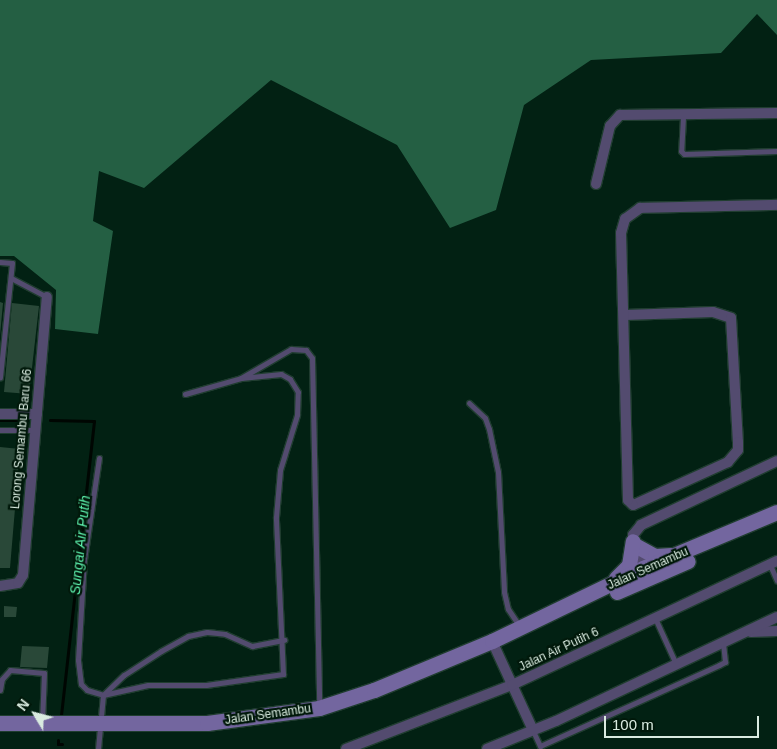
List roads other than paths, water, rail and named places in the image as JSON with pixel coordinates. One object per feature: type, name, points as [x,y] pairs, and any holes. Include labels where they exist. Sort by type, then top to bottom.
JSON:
[{"type":"main road","name":"Jalan Semambu","points":[[520,627],[539,625],[637,584],[650,572],[684,553],[777,512]]},
{"type":"main road","name":"Jalan Semambu","points":[[0,723],[207,723],[320,708],[374,690],[492,641],[603,589],[777,523]]},
{"type":"main road","points":[[603,589],[628,565],[633,542],[655,556],[684,553]]},
{"type":"street","points":[[596,184],[614,119],[620,115],[683,117],[777,113]]},
{"type":"street","points":[[625,315],[713,312],[731,318],[738,442],[738,450],[728,462],[633,505],[627,495],[622,233],[625,219],[634,210],[777,205]]},
{"type":"street","name":"Lorong Semambu Baru 66","points":[[0,586],[18,583],[23,575],[47,297]]},
{"type":"street","points":[[0,414],[37,414]]},
{"type":"street","points":[[650,572],[633,542],[636,529],[777,461]]},
{"type":"street","name":"Jalan Air Putih 6","points":[[346,749],[512,685],[773,563]]},
{"type":"street","points":[[487,749],[676,665],[777,617]]},
{"type":"street","points":[[746,632],[777,631]]},
{"type":"street","points":[[492,641],[532,730]]},
{"type":"lane","points":[[683,117],[682,152],[684,154],[777,151]]},
{"type":"lane","points":[[0,262],[12,263],[0,377]]},
{"type":"lane","points":[[11,278],[47,297]]},
{"type":"lane","points":[[241,378],[291,349],[306,350],[312,358],[320,708]]},
{"type":"lane","points":[[99,458],[84,559],[78,660],[81,684],[87,690],[103,695],[148,685],[206,685],[283,674],[284,640],[276,517],[280,470],[297,416],[298,392],[290,379],[281,374],[241,378],[185,394]]},
{"type":"lane","points":[[469,403],[485,418],[489,429],[498,472],[504,592],[508,609],[520,627]]},
{"type":"lane","points":[[0,430],[35,430]]},
{"type":"lane","points":[[773,563],[777,581]]},
{"type":"lane","points":[[655,618],[676,665]]},
{"type":"lane","points":[[98,749],[103,695],[124,674],[188,636],[225,634],[252,646],[284,640]]},
{"type":"lane","points":[[532,730],[540,746],[719,666],[725,662],[723,643]]},
{"type":"lane","points":[[0,690],[2,679],[10,670],[44,673],[42,723]]},
{"type":"waterway","name":"Sungai Air Putih","points":[[0,420],[27,420]]},
{"type":"waterway","name":"Sungai Air Putih","points":[[50,420],[94,421],[61,714]]},
{"type":"waterway","name":"Sungai Air Putih","points":[[58,740],[58,744],[62,744]]}]
